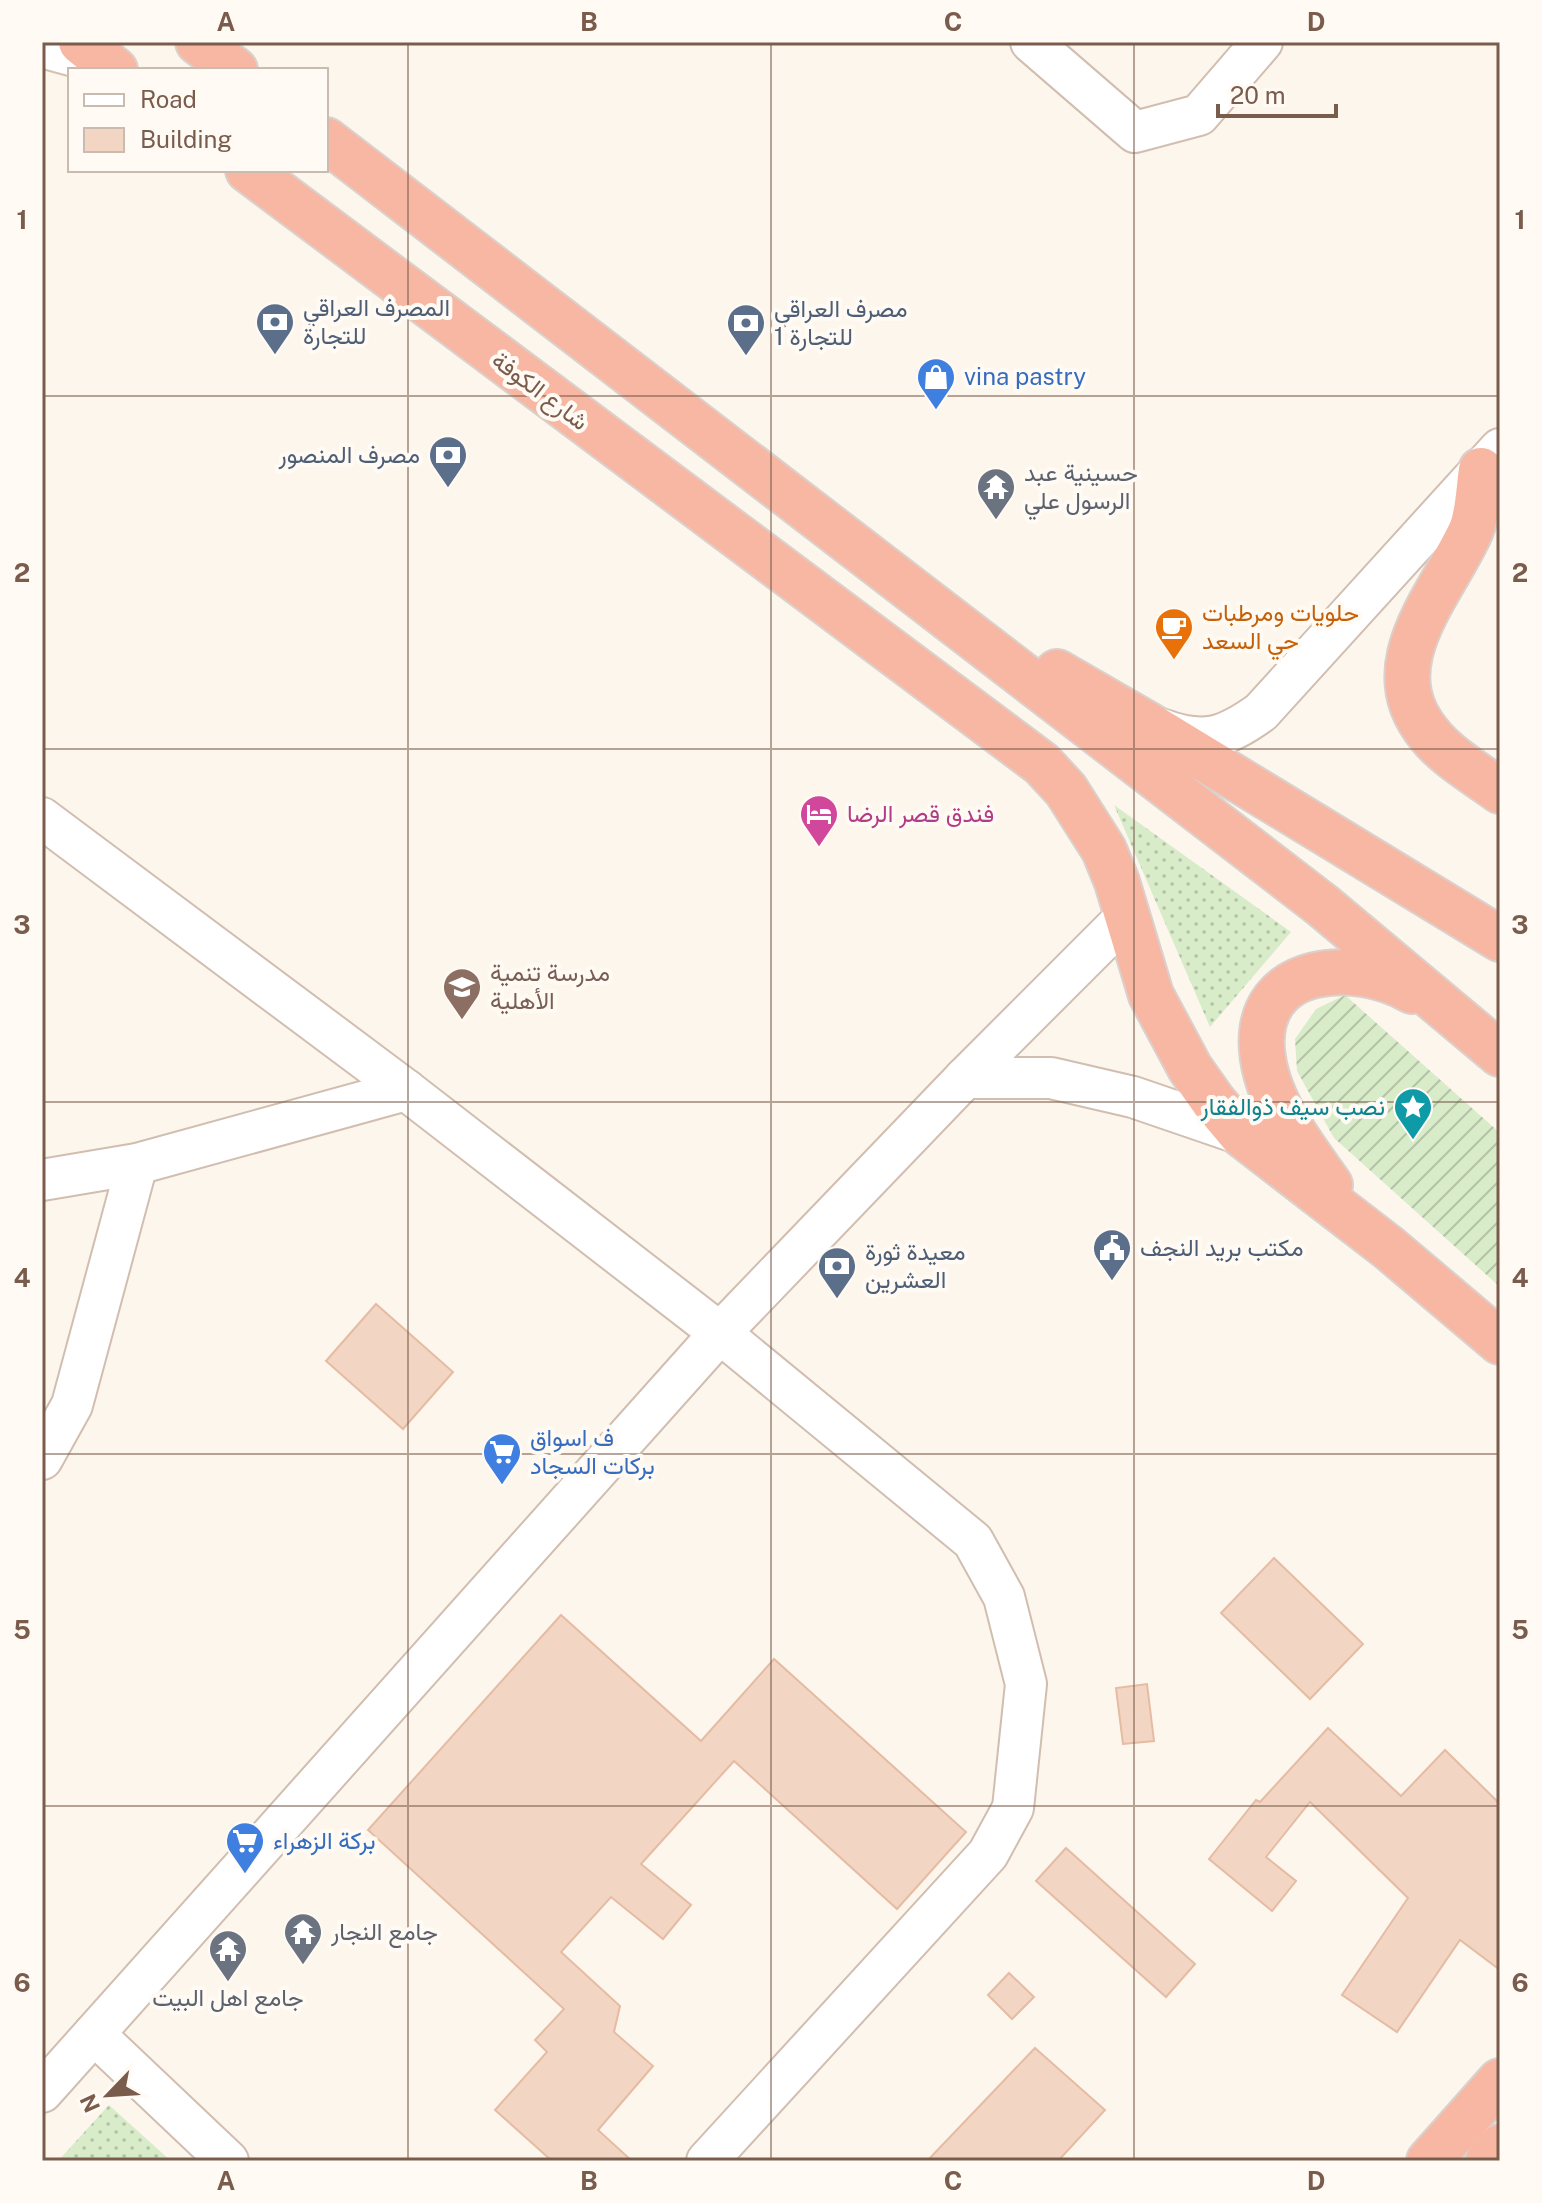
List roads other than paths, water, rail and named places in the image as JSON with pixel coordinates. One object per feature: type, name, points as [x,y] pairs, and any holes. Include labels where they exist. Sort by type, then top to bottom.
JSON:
[{"type":"highway","points":[[198,42],[232,68]]},
{"type":"highway","points":[[328,142],[1322,905],[1485,1041]]},
{"type":"highway","name":"شارع الكوفة","points":[[251,172],[833,611],[1042,764],[1066,790],[1092,829],[1117,882],[1151,995],[1190,1068],[1241,1134],[1389,1248]]},
{"type":"highway","points":[[1490,459],[1472,526],[1412,638],[1406,663],[1407,689],[1415,715],[1430,737],[1500,791]]},
{"type":"highway","points":[[884,567],[1500,939]]},
{"type":"highway","points":[[1485,1041],[1396,982],[1361,972],[1326,970],[1304,976],[1286,989],[1272,1007],[1263,1028],[1262,1050],[1281,1113],[1337,1195],[1389,1248],[1500,1342]]},
{"type":"highway","points":[[1429,2161],[1500,2081]]},
{"type":"highway","points":[[1488,2161],[1500,2147]]},
{"type":"main road","points":[[42,45],[100,58]]},
{"type":"street","points":[[1031,42],[1135,132],[1199,115],[1262,42]]},
{"type":"street","points":[[1147,724],[1184,737],[1213,738],[1236,730],[1261,712],[1490,459]]},
{"type":"street","points":[[42,818],[406,1090],[720,1333],[973,1541],[1004,1597],[1026,1684],[1013,1808],[988,1854],[707,2161]]},
{"type":"street","points":[[42,2092],[720,1333],[965,1078],[1127,916]]},
{"type":"street","points":[[965,1078],[1051,1078],[1133,1097],[1241,1134]]},
{"type":"street","points":[[42,1180],[137,1164],[406,1090]]},
{"type":"street","points":[[42,1459],[72,1405],[137,1164]]},
{"type":"street","points":[[94,2034],[228,2161]]},
{"type":"place","name":"المصرف العراقي للتجارة","points":[[275,356]]},
{"type":"place","name":"مصرف العراقي للتجارة 1","points":[[746,357]]},
{"type":"place","name":"vina pastry","points":[[936,411]]},
{"type":"place","name":"مصرف المنصور","points":[[448,489]]},
{"type":"place","name":"حسينية عبد الرسول علي","points":[[996,521]]},
{"type":"place","name":"حلويات ومرطبات حي السعد","points":[[1174,661]]},
{"type":"place","name":"فندق قصر الرضا","points":[[819,848]]},
{"type":"place","name":"مدرسة تنمية الأهلية","points":[[462,1021]]},
{"type":"place","name":"نصب سيف ذوالفقار","points":[[1413,1141]]},
{"type":"place","name":"مكتب بريد النجف","points":[[1112,1282]]},
{"type":"place","name":"معيدة ثورة العشرين","points":[[837,1300]]},
{"type":"place","name":"ف اسواق بركات السجاد","points":[[502,1486]]},
{"type":"place","name":"بركة الزهراء","points":[[245,1875]]},
{"type":"place","name":"جامع النجار","points":[[303,1966]]},
{"type":"place","name":"جامع اهل البيت","points":[[228,1983]]}]
